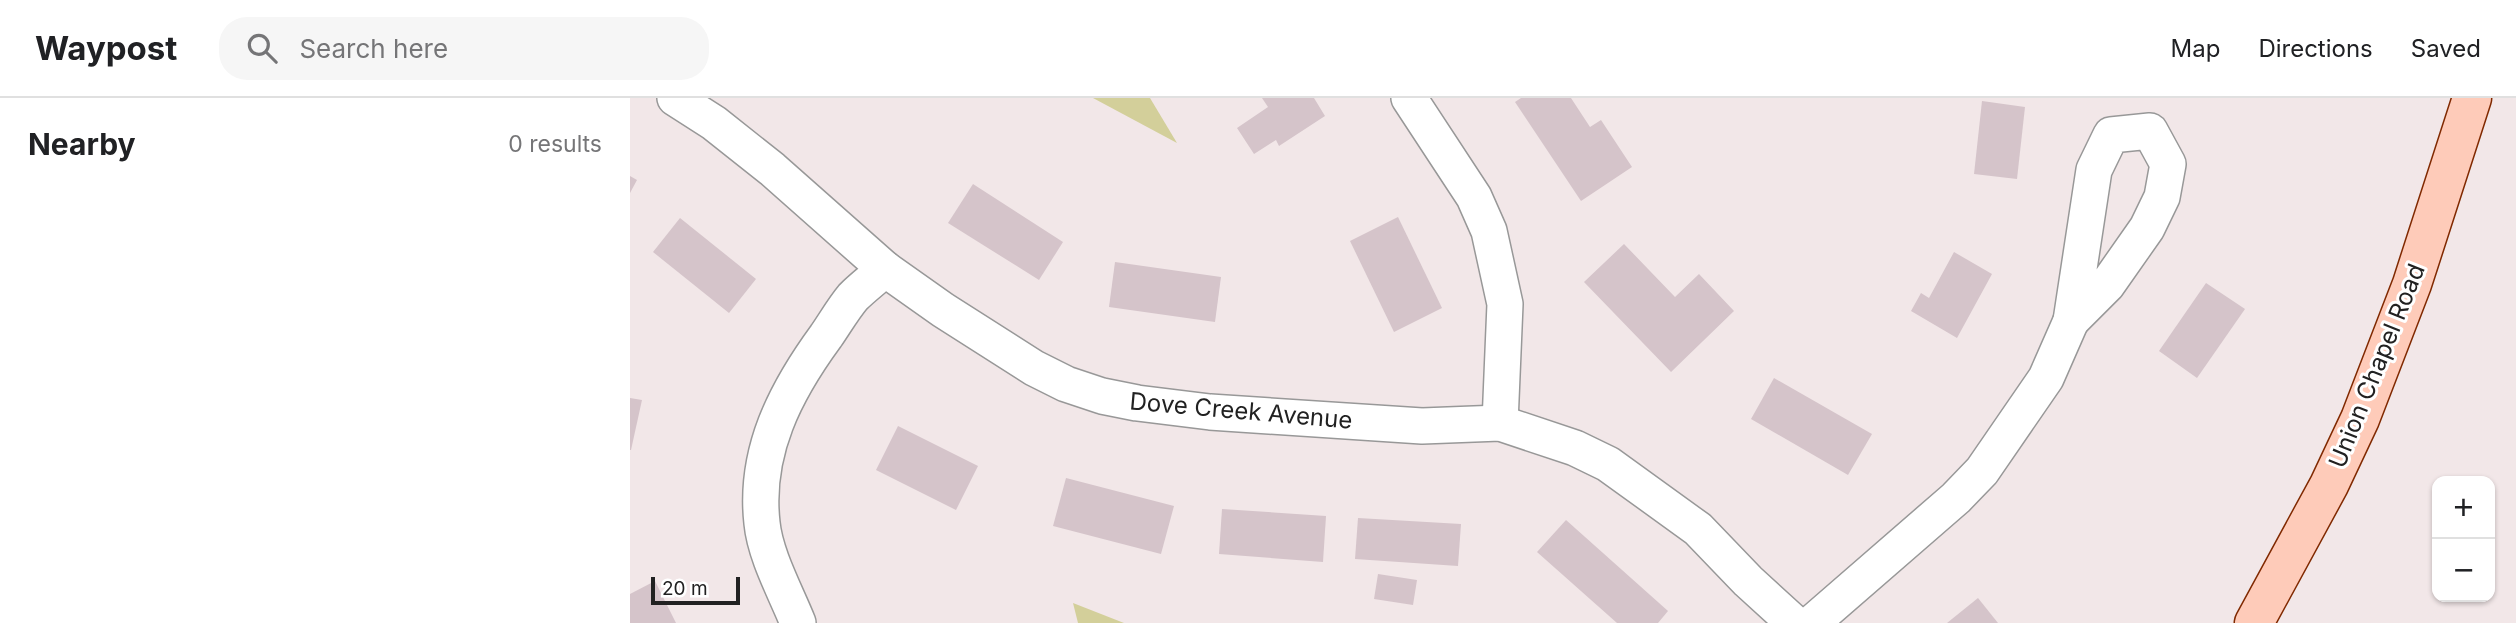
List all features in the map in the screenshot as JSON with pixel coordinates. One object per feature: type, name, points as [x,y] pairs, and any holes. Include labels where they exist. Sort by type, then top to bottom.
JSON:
[{"type":"street","name":"Dove Creek Avenue","points":[[675,98],[714,123],[772,169],[886,269],[943,310],[1034,368],[1066,384],[1102,396],[1137,403],[1210,412],[1422,426],[1500,423],[1575,448],[1608,464],[1698,529],[1748,581],[1794,623]]},
{"type":"street","points":[[1409,98],[1474,197],[1489,231],[1505,304],[1500,423]]},
{"type":"street","name":"Union Chapel Road","points":[[2254,623],[2329,485],[2360,419],[2412,284],[2472,98]]},
{"type":"street","points":[[1812,623],[1956,498],[1982,471],[2046,377],[2071,321],[2094,170],[2111,135],[2150,131],[2168,164],[2162,197],[2147,228],[2107,285],[2071,321]]},
{"type":"street","points":[[798,623],[762,526],[761,488],[766,452],[777,416],[813,354],[854,297],[886,269]]},
{"type":"shaded area","points":[[1093,98],[1150,98],[1177,143]]},
{"type":"shaded area","points":[[1073,603],[1124,623],[1078,623]]},
{"type":"building","points":[[1262,98],[1314,98],[1325,116],[1279,146],[1276,140],[1254,154],[1237,128],[1268,107]]},
{"type":"building","points":[[1521,98],[1571,98],[1590,127],[1601,120],[1632,167],[1581,201],[1515,102]]},
{"type":"building","points":[[1982,101],[2025,107],[2017,179],[1974,174]]},
{"type":"building","points":[[630,176],[637,180],[630,193]]},
{"type":"building","points":[[973,184],[1063,242],[1039,280],[948,223]]},
{"type":"building","points":[[1398,217],[1442,308],[1394,332],[1350,241]]},
{"type":"building","points":[[680,218],[756,279],[729,313],[653,252]]},
{"type":"building","points":[[1624,244],[1675,297],[1699,274],[1734,311],[1671,372],[1584,282]]},
{"type":"building","points":[[1954,252],[1992,274],[1957,338],[1911,311],[1921,293],[1929,298]]},
{"type":"building","points":[[1115,262],[1221,277],[1215,322],[1109,307]]},
{"type":"building","points":[[2206,283],[2245,309],[2197,378],[2159,351]]},
{"type":"building","points":[[1774,378],[1872,434],[1848,475],[1751,419]]},
{"type":"building","points":[[630,398],[642,400],[631,450],[630,450]]},
{"type":"building","points":[[898,426],[978,466],[956,510],[876,470]]},
{"type":"building","points":[[1066,478],[1174,506],[1161,554],[1053,526]]},
{"type":"building","points":[[1222,509],[1326,516],[1323,562],[1219,554]]},
{"type":"building","points":[[1358,518],[1461,524],[1458,566],[1355,559]]},
{"type":"building","points":[[1566,520],[1668,611],[1658,623],[1617,623],[1537,552]]},
{"type":"building","points":[[1378,574],[1417,580],[1413,605],[1374,599]]},
{"type":"building","points":[[655,581],[676,623],[630,623],[630,594]]},
{"type":"building","points":[[1978,598],[1998,623],[1947,623]]}]
